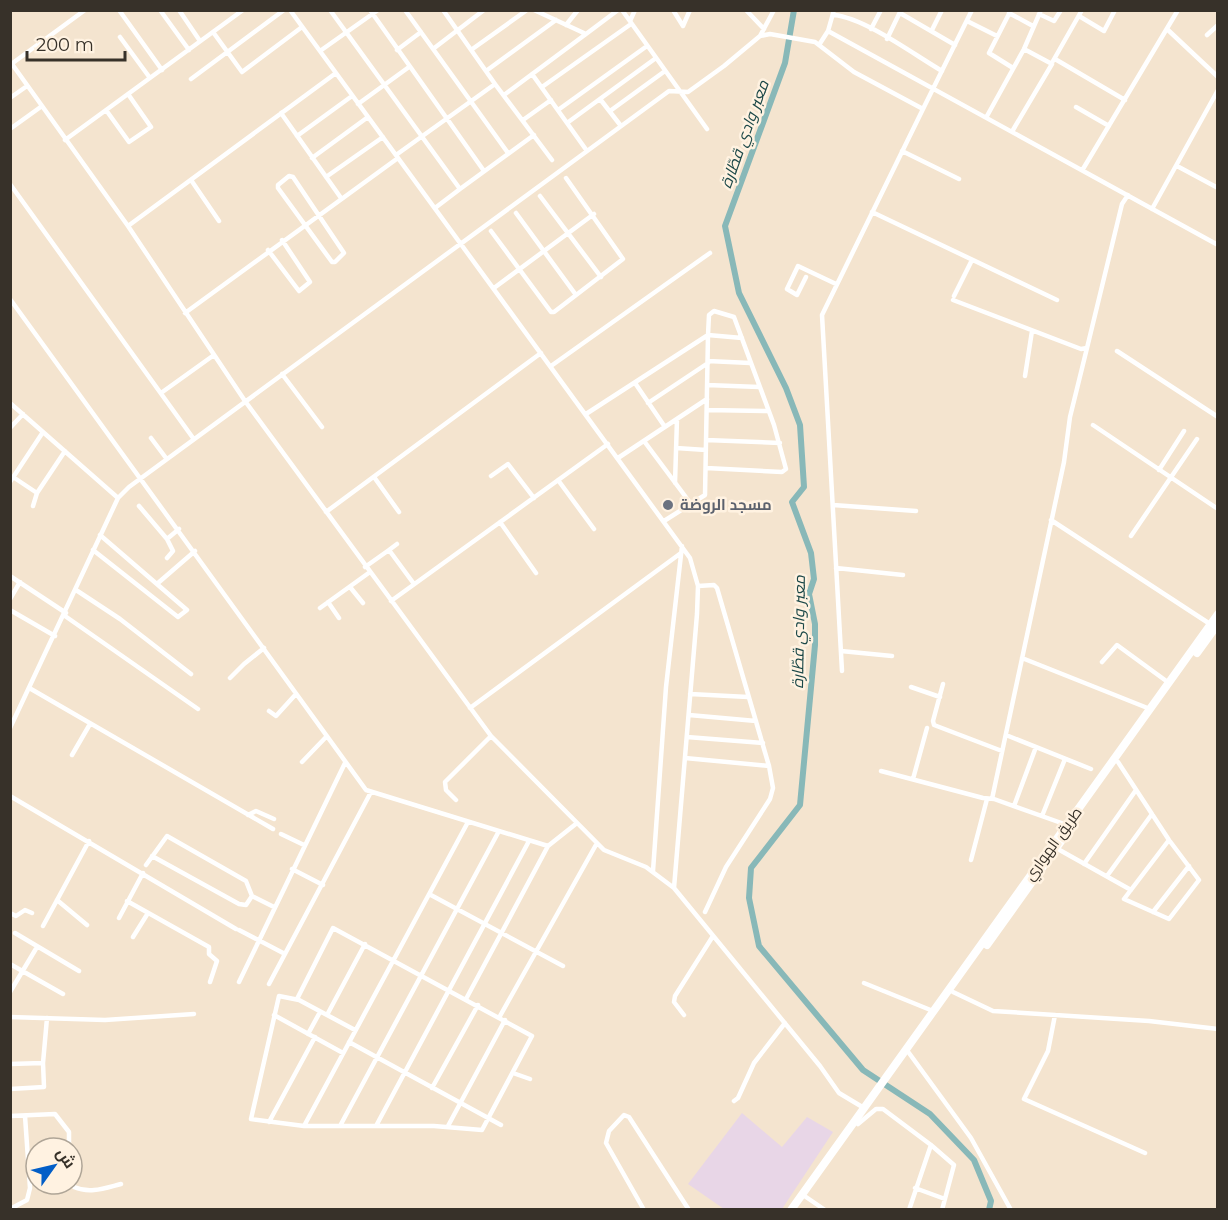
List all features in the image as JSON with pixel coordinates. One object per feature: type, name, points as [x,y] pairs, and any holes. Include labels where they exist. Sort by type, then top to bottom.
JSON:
[{"type":"highway","name":"طريق الهواري","points":[[890,1076],[933,1011],[1118,762],[1214,624],[1218,614]]},
{"type":"highway","name":"طريق الهواري","points":[[890,1076],[953,993],[1067,825],[1214,624]]},
{"type":"highway","points":[[791,1209],[890,1076]]},
{"type":"highway","points":[[796,1209],[858,1124],[868,1104]]},
{"type":"street","points":[[85,10],[11,64],[128,226],[244,401],[491,735],[597,843],[608,852],[653,871],[674,888],[820,1066],[835,1089],[868,1104]]},
{"type":"street","points":[[119,10],[162,70]]},
{"type":"street","points":[[160,10],[189,50]]},
{"type":"street","points":[[179,10],[200,41]]},
{"type":"street","points":[[65,140],[243,10]]},
{"type":"street","points":[[191,79],[284,10]]},
{"type":"street","points":[[290,10],[692,562],[698,586],[674,888]]},
{"type":"street","points":[[330,10],[460,189]]},
{"type":"street","points":[[320,51],[371,12],[378,10]]},
{"type":"street","points":[[405,10],[508,153]]},
{"type":"street","points":[[443,10],[552,160]]},
{"type":"street","points":[[433,49],[484,10]]},
{"type":"street","points":[[471,50],[527,10]]},
{"type":"street","points":[[566,25],[578,10]]},
{"type":"street","points":[[504,95],[620,10],[707,129]]},
{"type":"street","points":[[542,87],[630,22],[635,10]]},
{"type":"street","points":[[672,10],[683,27],[690,10]]},
{"type":"street","points":[[746,10],[766,27],[770,34]]},
{"type":"street","points":[[10,728],[56,636],[118,498],[193,438],[669,91],[689,91],[760,36],[774,10]]},
{"type":"street","points":[[871,29],[881,10]]},
{"type":"street","points":[[932,30],[942,10]]},
{"type":"street","points":[[842,671],[822,318],[836,284],[972,10]]},
{"type":"street","points":[[987,116],[1024,49],[1040,12],[1054,21],[1060,10]]},
{"type":"street","points":[[1013,130],[1081,13],[1104,31],[1115,10]]},
{"type":"street","points":[[1083,169],[1178,10]]},
{"type":"street","points":[[537,11],[586,34]]},
{"type":"street","points":[[371,12],[484,171]]},
{"type":"street","points":[[887,39],[901,12],[955,45]]},
{"type":"street","points":[[1013,68],[989,55],[998,36],[1010,12],[1033,26]]},
{"type":"street","points":[[819,45],[828,31],[834,13],[846,16],[871,29],[942,71]]},
{"type":"street","points":[[486,71],[556,20]]},
{"type":"street","points":[[967,21],[998,36]]},
{"type":"street","points":[[1207,35],[1218,25]]},
{"type":"street","points":[[213,33],[242,72],[302,27]]},
{"type":"street","points":[[1168,30],[1217,74]]},
{"type":"street","points":[[828,31],[1218,244]]},
{"type":"street","points":[[398,50],[421,32]]},
{"type":"street","points":[[760,36],[770,34],[819,45],[854,72],[923,109]]},
{"type":"street","points":[[120,37],[150,78]]},
{"type":"street","points":[[558,110],[647,45]]},
{"type":"street","points":[[1024,49],[1053,61],[1125,100]]},
{"type":"street","points":[[567,123],[657,58]]},
{"type":"street","points":[[358,104],[409,67]]},
{"type":"street","points":[[610,111],[665,71]]},
{"type":"street","points":[[128,226],[336,73]]},
{"type":"street","points":[[532,74],[587,151]]},
{"type":"street","points":[[185,312],[495,84]]},
{"type":"street","points":[[10,98],[27,86]]},
{"type":"street","points":[[1152,209],[1218,90]]},
{"type":"street","points":[[106,110],[129,142],[151,127],[128,94]]},
{"type":"street","points":[[297,136],[352,96]]},
{"type":"street","points":[[600,99],[621,126]]},
{"type":"street","points":[[523,120],[551,100]]},
{"type":"street","points":[[10,129],[42,106]]},
{"type":"street","points":[[1076,107],[1109,126]]},
{"type":"street","points":[[281,113],[341,198]]},
{"type":"street","points":[[312,158],[368,117]]},
{"type":"street","points":[[435,208],[534,135]]},
{"type":"street","points":[[326,177],[383,138]]},
{"type":"street","points":[[902,150],[959,179]]},
{"type":"street","points":[[1177,166],[1218,189]]},
{"type":"street","points":[[289,176],[293,177],[344,253],[340,259],[332,262],[304,225],[278,188],[278,185],[289,176]]},
{"type":"street","points":[[491,231],[552,313],[622,261],[623,257],[566,178]]},
{"type":"street","points":[[191,180],[219,221]]},
{"type":"street","points":[[10,184],[193,438]]},
{"type":"street","points":[[971,860],[990,799],[1006,735],[1070,417],[1122,204],[1128,195]]},
{"type":"street","points":[[540,196],[601,277]]},
{"type":"street","points":[[872,212],[1057,300]]},
{"type":"street","points":[[516,213],[576,296]]},
{"type":"street","points":[[494,288],[594,214]]},
{"type":"street","points":[[268,250],[297,291],[310,282],[282,240]]},
{"type":"street","points":[[551,366],[710,253]]},
{"type":"street","points":[[972,260],[954,298],[1032,331],[1081,349],[1087,348]]},
{"type":"street","points":[[806,278],[796,297],[787,289],[798,266],[836,284]]},
{"type":"street","points":[[10,299],[142,477],[345,763],[366,789],[548,846]]},
{"type":"street","points":[[664,521],[705,495],[708,335],[709,315],[714,311],[734,317],[780,443],[785,472],[706,468]]},
{"type":"street","points":[[1025,375],[1032,331]]},
{"type":"street","points":[[586,414],[708,335],[742,338]]},
{"type":"street","points":[[1117,351],[1218,417]]},
{"type":"street","points":[[326,513],[542,353]]},
{"type":"street","points":[[161,393],[214,355]]},
{"type":"street","points":[[648,403],[708,362],[750,363]]},
{"type":"street","points":[[282,374],[322,427]]},
{"type":"street","points":[[635,383],[665,427]]},
{"type":"street","points":[[707,385],[759,387]]},
{"type":"street","points":[[618,458],[707,399]]},
{"type":"street","points":[[10,403],[118,498]]},
{"type":"street","points":[[707,410],[768,411]]},
{"type":"street","points":[[10,428],[23,414]]},
{"type":"street","points":[[675,483],[677,419]]},
{"type":"street","points":[[1093,425],[1218,508]]},
{"type":"street","points":[[1159,470],[1184,431]]},
{"type":"street","points":[[37,493],[12,479],[43,432]]},
{"type":"street","points":[[151,438],[166,458]]},
{"type":"street","points":[[1131,536],[1197,439]]},
{"type":"street","points":[[706,440],[780,443]]},
{"type":"street","points":[[644,441],[690,504]]},
{"type":"street","points":[[391,601],[608,444]]},
{"type":"street","points":[[676,448],[706,450]]},
{"type":"street","points":[[33,506],[37,493],[65,451]]},
{"type":"street","points":[[491,476],[508,464],[534,498]]},
{"type":"street","points":[[374,477],[399,512]]},
{"type":"street","points":[[558,480],[594,529]]},
{"type":"street","points":[[833,505],[916,511]]},
{"type":"street","points":[[139,506],[167,538],[173,551],[167,558]]},
{"type":"street","points":[[1051,520],[1214,624]]},
{"type":"street","points":[[500,522],[536,573]]},
{"type":"street","points":[[167,538],[179,529]]},
{"type":"street","points":[[93,550],[179,618],[187,607],[100,535]]},
{"type":"street","points":[[365,567],[397,544]]},
{"type":"street","points":[[653,871],[666,687],[682,546]]},
{"type":"street","points":[[389,550],[414,585]]},
{"type":"street","points":[[158,583],[195,551]]},
{"type":"street","points":[[470,708],[681,554]]},
{"type":"street","points":[[836,568],[903,575]]},
{"type":"street","points":[[320,608],[370,572]]},
{"type":"street","points":[[10,576],[198,710]]},
{"type":"street","points":[[10,599],[20,582]]},
{"type":"street","points":[[698,586],[714,585],[717,588],[770,766],[773,788],[770,800],[726,867],[705,912]]},
{"type":"street","points":[[350,587],[363,603]]},
{"type":"street","points":[[76,590],[120,619],[190,674]]},
{"type":"street","points":[[328,602],[339,618]]},
{"type":"street","points":[[10,610],[56,636]]},
{"type":"street","points":[[1102,662],[1117,645],[1169,683]]},
{"type":"street","points":[[230,678],[264,648]]},
{"type":"street","points":[[841,651],[892,656]]},
{"type":"street","points":[[1022,658],[1150,709]]},
{"type":"street","points":[[943,684],[933,721],[934,725],[1002,751]]},
{"type":"street","points":[[911,687],[940,697]]},
{"type":"street","points":[[31,688],[273,830]]},
{"type":"street","points":[[269,711],[276,716],[296,693]]},
{"type":"street","points":[[690,694],[748,697]]},
{"type":"street","points":[[10,710],[19,711]]},
{"type":"street","points":[[688,715],[756,721]]},
{"type":"street","points":[[72,755],[90,724]]},
{"type":"street","points":[[913,779],[927,728]]},
{"type":"street","points":[[456,800],[446,790],[445,782],[491,735]]},
{"type":"street","points":[[1006,735],[1091,769]]},
{"type":"street","points":[[302,762],[327,736]]},
{"type":"street","points":[[687,737],[763,743]]},
{"type":"street","points":[[1014,806],[1036,747]]},
{"type":"street","points":[[685,758],[770,766]]},
{"type":"street","points":[[1042,816],[1065,759]]},
{"type":"street","points":[[1118,762],[1169,840],[1199,879],[1170,919],[1125,901],[1169,840]]},
{"type":"street","points":[[239,982],[345,763]]},
{"type":"street","points":[[881,771],[990,799],[1067,825]]},
{"type":"street","points":[[1084,864],[1136,790]]},
{"type":"street","points":[[269,984],[371,792]]},
{"type":"street","points":[[10,796],[238,930],[285,954]]},
{"type":"street","points":[[248,815],[256,811],[274,819]]},
{"type":"street","points":[[1107,876],[1152,814]]},
{"type":"street","points":[[304,1126],[468,822]]},
{"type":"street","points":[[466,999],[548,846],[577,823]]},
{"type":"street","points":[[340,1126],[499,831]]},
{"type":"street","points":[[282,834],[304,846]]},
{"type":"street","points":[[146,865],[167,836],[246,881],[252,896],[274,907]]},
{"type":"street","points":[[43,926],[89,841]]},
{"type":"street","points":[[376,1126],[530,841]]},
{"type":"street","points":[[448,1126],[536,951],[597,843]]},
{"type":"street","points":[[1056,848],[1131,890]]},
{"type":"street","points":[[152,856],[239,904],[246,905],[252,896]]},
{"type":"street","points":[[1154,912],[1189,866]]},
{"type":"street","points":[[292,869],[323,885]]},
{"type":"street","points":[[119,918],[143,873]]},
{"type":"street","points":[[429,894],[563,966]]},
{"type":"street","points":[[57,900],[87,925]]},
{"type":"street","points":[[127,902],[209,947],[209,954],[218,961],[210,982]]},
{"type":"street","points":[[10,913],[16,916],[23,911],[32,913]]},
{"type":"street","points":[[133,936],[147,913]]},
{"type":"street","points":[[297,999],[331,928],[365,944],[532,1035],[489,1118],[480,1130],[448,1126],[304,1126],[253,1120],[251,1117],[279,996],[297,999],[355,1030]]},
{"type":"street","points":[[15,933],[79,971]]},
{"type":"street","points":[[684,1015],[675,1002],[675,996],[713,936]]},
{"type":"street","points":[[327,1015],[365,944]]},
{"type":"street","points":[[10,992],[37,947]]},
{"type":"street","points":[[10,964],[63,994]]},
{"type":"street","points":[[864,982],[933,1011]]},
{"type":"street","points":[[953,993],[993,1011],[1184,1023],[1218,1029]]},
{"type":"street","points":[[432,1088],[478,1005]]},
{"type":"street","points":[[308,1034],[320,1012]]},
{"type":"street","points":[[10,1017],[105,1020],[194,1014]]},
{"type":"street","points":[[274,1015],[343,1053]]},
{"type":"street","points":[[1055,1015],[1048,1051],[1024,1099],[1145,1154]]},
{"type":"street","points":[[10,1089],[44,1087],[43,1063],[47,1018]]},
{"type":"street","points":[[734,1101],[738,1098],[754,1063],[785,1023]]},
{"type":"street","points":[[269,1122],[315,1037]]},
{"type":"street","points":[[349,1042],[501,1125]]},
{"type":"street","points":[[909,1053],[971,1138],[1011,1209]]},
{"type":"street","points":[[10,1064],[43,1063]]},
{"type":"street","points":[[513,1073],[530,1079]]},
{"type":"street","points":[[858,1124],[876,1109],[883,1109],[932,1145],[955,1167],[942,1209]]},
{"type":"street","points":[[10,1116],[54,1114],[69,1132],[69,1136]]},
{"type":"street","points":[[644,1209],[606,1143],[609,1131],[624,1115],[629,1117],[688,1209]]},
{"type":"street","points":[[10,1209],[27,1200],[30,1188],[25,1116]]},
{"type":"street","points":[[909,1209],[932,1145]]},
{"type":"street","points":[[84,1190],[94,1191],[121,1184]]},
{"type":"street","points":[[915,1188],[945,1199]]},
{"type":"street","points":[[806,1197],[825,1209]]},
{"type":"shaded area","points":[[742,1113],[782,1147],[807,1117],[833,1132],[782,1209],[724,1209],[688,1184]]},
{"type":"waterway","name":"معبر وادي قطّارة","points":[[794,10],[785,63],[725,226],[739,293],[786,388],[800,425],[804,487],[792,502],[811,553],[814,579],[809,594],[815,624],[815,645],[800,805],[751,868],[749,898],[759,946],[863,1070],[930,1114],[974,1160],[991,1201],[989,1210]]},
{"type":"place","name":"مسجد الروضة","points":[[668,505]]}]
